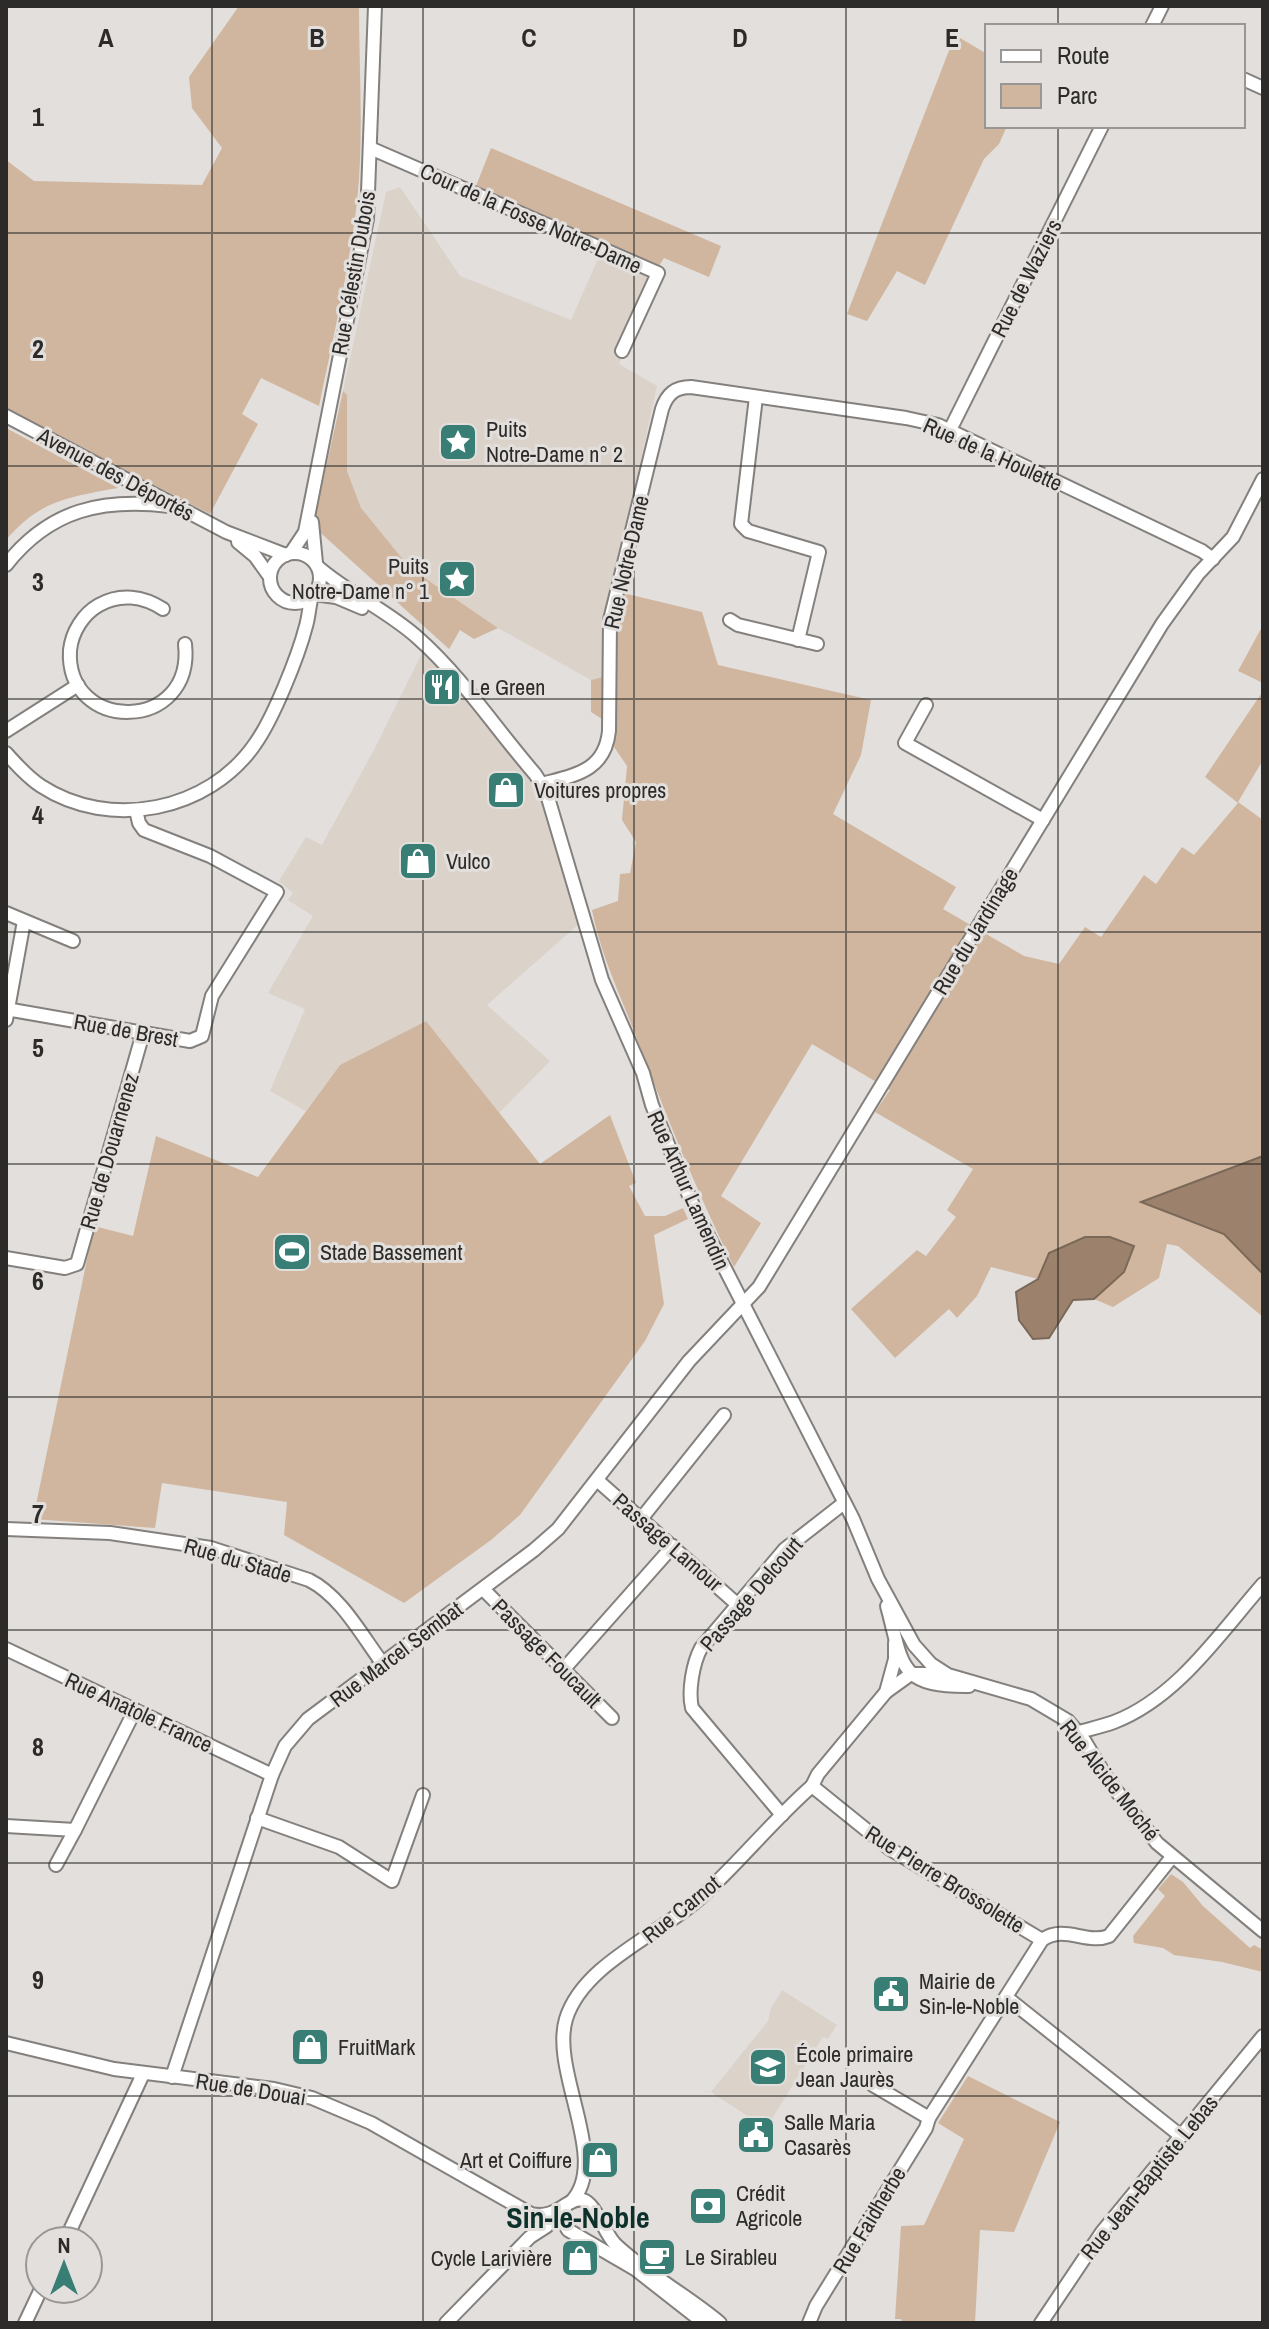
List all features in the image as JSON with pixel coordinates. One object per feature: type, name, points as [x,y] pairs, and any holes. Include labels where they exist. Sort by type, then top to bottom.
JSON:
[{"type":"street","name":"Rue Célestin Dubois","points":[[288,554],[305,532],[365,230],[375,6]]},
{"type":"street","points":[[1153,24],[1162,6]]},
{"type":"street","name":"Rue de Waziers","points":[[950,430],[1101,128]]},
{"type":"street","name":"Cour de la Fosse Notre-Dame","points":[[370,148],[658,273],[622,351]]},
{"type":"street","name":"Rue de la Houlette","points":[[667,398],[674,390],[685,387],[906,418],[950,430],[1213,559]]},
{"type":"street","points":[[756,397],[740,519],[742,527],[748,531],[819,552],[798,640]]},
{"type":"street","name":"Rue Notre-Dame","points":[[542,784],[586,769],[600,759],[606,748],[609,731],[610,620],[667,398]]},
{"type":"street","name":"Avenue des Déportés","points":[[6,416],[226,532],[288,554]]},
{"type":"street","name":"Rue du Jardinage","points":[[742,1305],[759,1287],[1167,616],[1233,537],[1263,479]]},
{"type":"street","name":"Rue Célestin Dubois","points":[[314,491],[312,534],[317,565]]},
{"type":"street","points":[[6,565],[27,542],[81,510],[118,503],[179,507]]},
{"type":"street","name":"Avenue des Déportés","points":[[226,532],[255,556],[270,577]]},
{"type":"street","points":[[303,636],[301,623],[289,602],[275,593],[270,577],[275,563],[288,554],[305,555],[341,587],[386,613],[408,630],[447,667],[542,784]]},
{"type":"street","points":[[6,753],[32,780],[54,793],[104,808],[136,810],[163,806],[194,795],[219,781],[242,761],[264,730],[303,636],[313,595],[320,581],[317,565]]},
{"type":"street","points":[[289,602],[303,602],[313,595],[346,600],[408,630]]},
{"type":"street","points":[[163,609],[144,599],[123,597],[102,603],[85,616],[71,644],[71,665],[78,685],[91,700],[109,710],[129,713],[149,709],[166,699],[179,683],[185,664],[185,644]]},
{"type":"street","points":[[730,620],[738,625],[817,644]]},
{"type":"street","points":[[6,731],[78,685]]},
{"type":"street","points":[[926,705],[905,743],[1043,820]]},
{"type":"street","name":"Rue Arthur Lamendin","points":[[542,784],[602,980],[643,1073],[652,1105],[694,1208],[844,1503],[878,1579]]},
{"type":"street","name":"Rue de Brest","points":[[7,1013],[190,1041],[199,1039],[205,1033],[212,996],[277,892],[210,856],[144,830],[136,810]]},
{"type":"street","points":[[6,913],[73,941]]},
{"type":"street","points":[[7,1013],[24,921]]},
{"type":"street","name":"Rue de Douarnenez","points":[[6,1258],[74,1267],[79,1260],[143,1033]]},
{"type":"street","name":"Rue Marcel Sembat","points":[[172,2077],[257,1818],[285,1746],[301,1726],[558,1529],[689,1361],[742,1305]]},
{"type":"street","points":[[641,1519],[724,1415]]},
{"type":"street","name":"Passage Lamour","points":[[597,1480],[738,1605]]},
{"type":"street","name":"Passage Delcourt","points":[[782,1815],[690,1703],[698,1652],[789,1546],[844,1503]]},
{"type":"street","name":"Rue du Stade","points":[[6,1529],[110,1533],[211,1548],[309,1580],[324,1589],[336,1602],[383,1664]]},
{"type":"street","points":[[563,1670],[673,1546]]},
{"type":"street","points":[[878,1579],[904,1667],[911,1674],[931,1683],[980,1686]]},
{"type":"street","points":[[878,1579],[914,1645],[931,1664],[948,1675]]},
{"type":"street","points":[[1079,1732],[1113,1723],[1158,1696],[1185,1672],[1263,1584]]},
{"type":"street","name":"Passage Foucault","points":[[483,1589],[612,1718]]},
{"type":"street","name":"Rue Carnot","points":[[568,2204],[581,2187],[586,2163],[564,2051],[565,2027],[573,2002],[592,1978],[697,1901],[812,1786],[818,1774],[886,1692],[895,1659],[895,1643]]},
{"type":"street","name":"Rue Anatole France","points":[[6,1649],[272,1775]]},
{"type":"street","points":[[886,1692],[911,1674],[931,1672],[980,1686]]},
{"type":"street","name":"Rue Alcide Moché","points":[[980,1686],[1031,1699],[1062,1716],[1079,1732],[1145,1829],[1172,1857],[1263,1931]]},
{"type":"street","points":[[56,1865],[135,1710]]},
{"type":"street","name":"Rue Pierre Brossolette","points":[[812,1786],[890,1849],[1042,1940]]},
{"type":"street","points":[[257,1818],[339,1847],[392,1881],[423,1795]]},
{"type":"street","points":[[6,1826],[75,1830]]},
{"type":"street","points":[[1042,1940],[1049,1935],[1062,1933],[1095,1939],[1109,1936],[1172,1857]]},
{"type":"street","name":"Rue Faidherbe","points":[[809,2323],[816,2306],[926,2128],[929,2118],[1042,1940]]},
{"type":"street","points":[[1006,1997],[1181,2136]]},
{"type":"street","name":"Rue Jean-Baptiste Lebas","points":[[1041,2323],[1093,2243],[1263,2036]]},
{"type":"street","name":"Rue de Douai","points":[[6,2043],[143,2074],[274,2089],[322,2102],[371,2123],[547,2226],[570,2231]]},
{"type":"street","points":[[72,2225],[143,2074]]},
{"type":"street","points":[[873,2085],[929,2118]]},
{"type":"street","points":[[704,2323],[635,2269],[570,2231],[562,2218],[568,2204],[585,2201],[592,2206],[605,2231],[621,2249],[720,2323]]},
{"type":"street","name":"Rue de Douai","points":[[520,2209],[544,2216],[568,2204]]},
{"type":"street","points":[[570,2231],[581,2233],[589,2230],[595,2222],[595,2213]]},
{"type":"street","points":[[446,2323],[534,2233],[547,2226]]},
{"type":"shaded area","points":[[400,187],[460,276],[571,320],[605,243],[659,266],[619,364],[657,386],[602,636],[603,677],[591,680],[498,628],[410,568],[361,508],[347,471],[347,395],[343,391],[386,192]]},
{"type":"shaded area","points":[[424,649],[534,780],[581,922],[487,1005],[550,1061],[499,1113],[426,1021],[340,1065],[306,1111],[270,1091],[305,1009],[268,993],[313,916],[288,900],[293,893],[279,881],[306,837],[322,845]]},
{"type":"shaded area","points":[[1263,1156],[1263,1274],[1224,1234],[1141,1202]]},
{"type":"shaded area","points":[[1085,1237],[1110,1237],[1134,1246],[1124,1272],[1094,1299],[1073,1300],[1049,1338],[1033,1339],[1019,1320],[1016,1292],[1038,1279],[1049,1253]]},
{"type":"shaded area","name":"École primaire Jean Jaurès","points":[[782,1990],[837,2025],[828,2039],[823,2037],[766,2128],[711,2092],[768,2021],[771,2008]]},
{"type":"green space","points":[[239,6],[359,6],[359,178],[350,253],[319,406],[261,378],[242,414],[258,424],[210,514],[6,408],[6,160],[34,181],[202,185],[222,148],[192,108],[189,77]]},
{"type":"green space","points":[[955,35],[985,53],[985,128],[1006,128],[999,144],[984,159],[925,285],[897,271],[867,321],[847,314]]},
{"type":"green space","points":[[491,148],[721,246],[709,277],[664,258],[659,266],[476,186]]},
{"type":"green space","points":[[343,391],[347,395],[347,471],[361,508],[410,568],[498,628],[474,639],[460,630],[449,649],[313,526]]},
{"type":"green space","points":[[6,428],[118,488],[70,498],[43,508],[6,540]]},
{"type":"green space","points":[[611,590],[702,612],[718,665],[871,700],[861,755],[833,814],[956,887],[943,909],[1024,956],[1059,964],[1085,927],[1101,937],[1144,875],[1156,884],[1182,847],[1194,855],[1238,803],[1205,777],[1263,691],[1263,760],[1238,802],[1263,820],[1263,1156],[1142,1202],[1224,1234],[1263,1274],[1263,1317],[1178,1246],[1167,1244],[1159,1278],[1113,1307],[1094,1299],[1124,1272],[1050,1253],[1038,1279],[991,1267],[977,1296],[957,1318],[949,1309],[895,1358],[851,1309],[917,1250],[926,1256],[956,1217],[947,1210],[973,1169],[875,1112],[890,1090],[812,1044],[721,1196],[761,1223],[734,1267],[657,1091],[605,956],[592,910],[618,901],[620,874],[630,873],[636,842],[622,820],[627,766],[614,747],[613,726],[591,712],[591,680],[603,677],[602,637]]},
{"type":"green space","points":[[1263,625],[1263,683],[1238,671]]},
{"type":"green space","points":[[426,1021],[540,1164],[610,1115],[636,1183],[629,1186],[645,1216],[665,1216],[683,1208],[688,1219],[654,1235],[664,1304],[645,1341],[520,1515],[404,1603],[284,1535],[287,1502],[162,1483],[155,1528],[33,1519],[94,1226],[133,1236],[156,1136],[258,1177],[340,1065]]},
{"type":"green space","points":[[1171,1874],[1250,1948],[1254,1945],[1263,1950],[1263,1972],[1174,1955],[1163,1948],[1134,1943],[1133,1936],[1165,1896],[1158,1889]]},
{"type":"green space","points":[[968,2076],[1060,2122],[1014,2232],[980,2230],[975,2323],[902,2323],[901,2319],[895,2319],[901,2226],[924,2225],[964,2139],[938,2123]]},
{"type":"place","name":"Puits Notre-Dame n° 2","points":[[458,442]]},
{"type":"place","name":"Puits Notre-Dame n° 1","points":[[457,579]]},
{"type":"place","name":"Le Green","points":[[442,687]]},
{"type":"place","name":"Voitures propres","points":[[506,790]]},
{"type":"place","name":"Vulco","points":[[418,861]]},
{"type":"place","name":"Stade Bassement","points":[[292,1252]]},
{"type":"place","name":"Mairie de Sin-le-Noble","points":[[891,1994]]},
{"type":"place","name":"FruitMark","points":[[310,2047]]},
{"type":"place","name":"École primaire Jean Jaurès","points":[[768,2067]]},
{"type":"place","name":"Salle Maria Casarès","points":[[756,2135]]},
{"type":"place","name":"Art et Coiffure","points":[[600,2160]]},
{"type":"place","name":"Crédit Agricole","points":[[708,2206]]},
{"type":"place","name":"Le Sirableu","points":[[657,2257]]},
{"type":"place","name":"Cycle Larivière","points":[[580,2258]]},
{"type":"district","name":"Sin-le-Noble","points":[[578,2217]]}]
